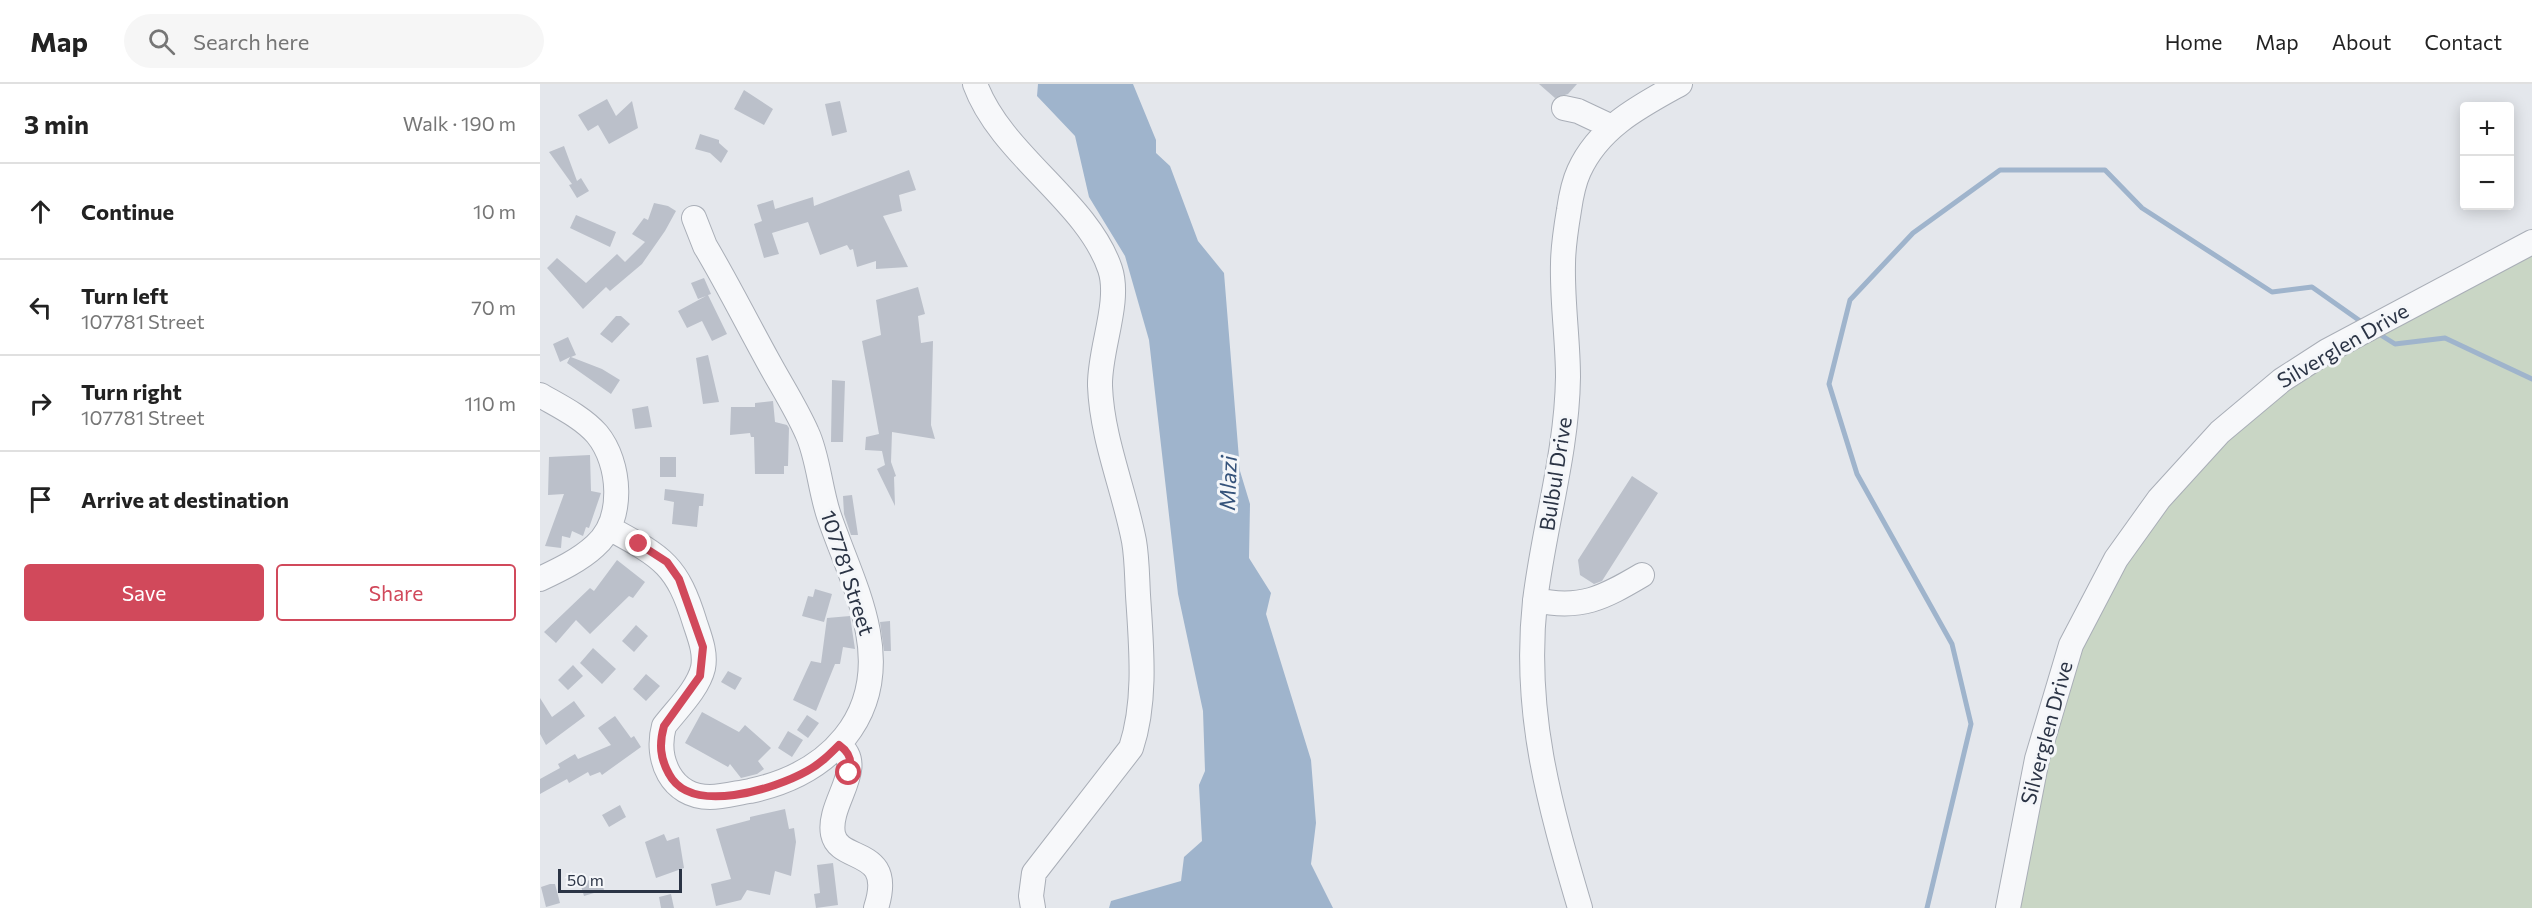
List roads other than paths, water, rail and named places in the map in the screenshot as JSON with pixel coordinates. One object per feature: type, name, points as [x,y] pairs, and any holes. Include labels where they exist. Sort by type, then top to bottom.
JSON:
[{"type":"street","points":[[975,84],[996,124],[1099,244],[1111,271],[1113,292],[1103,347],[1100,385],[1104,419],[1135,553],[1141,642],[1138,727],[1131,748],[1034,873],[1031,896],[1033,908]]},
{"type":"street","name":"Bulbul Drive","points":[[1580,908],[1541,764],[1531,688],[1535,600],[1561,457],[1566,407],[1568,376],[1563,264],[1571,197],[1580,169],[1594,147],[1612,127],[1629,113],[1680,84]]},
{"type":"street","points":[[1564,108],[1578,111],[1612,127]]},
{"type":"street","name":"107781 Street","points":[[609,528],[667,562],[679,579],[703,647],[700,676],[664,726],[662,735],[662,762],[678,786],[683,790],[710,798],[763,788],[804,772],[822,761],[839,745],[861,709],[868,686],[871,661],[868,630],[819,488],[807,432],[705,246],[694,219]]},
{"type":"street","name":"Silverglen Drive","points":[[2008,908],[2024,815],[2055,693],[2071,645],[2094,598],[2139,526],[2190,464],[2248,407],[2282,380],[2327,351],[2532,242]]},
{"type":"street","points":[[540,395],[588,425],[604,446],[614,476],[616,498],[609,528],[596,545],[540,579]]},
{"type":"street","points":[[1535,600],[1560,605],[1583,603],[1606,596],[1642,575]]},
{"type":"street","points":[[839,745],[847,751],[851,767],[835,806],[833,835],[839,843],[862,856],[876,869],[880,881],[876,908]]},
{"type":"water","name":"Mlazi","points":[[1038,84],[1133,84],[1156,140],[1156,153],[1170,166],[1198,241],[1224,273],[1240,471],[1250,504],[1249,558],[1271,593],[1266,614],[1311,760],[1316,823],[1311,864],[1333,908],[1109,908],[1111,901],[1181,881],[1184,857],[1202,841],[1199,785],[1205,771],[1203,711],[1178,594],[1149,340],[1125,256],[1089,197],[1075,136],[1037,96]]},
{"type":"waterway","points":[[1927,908],[1971,724],[1952,644],[1857,474],[1829,384],[1850,300],[1913,233],[2000,170],[2105,170],[2142,208],[2272,292],[2312,287],[2363,323]]},
{"type":"waterway","points":[[2376,332],[2395,344],[2445,338],[2532,379]]}]
